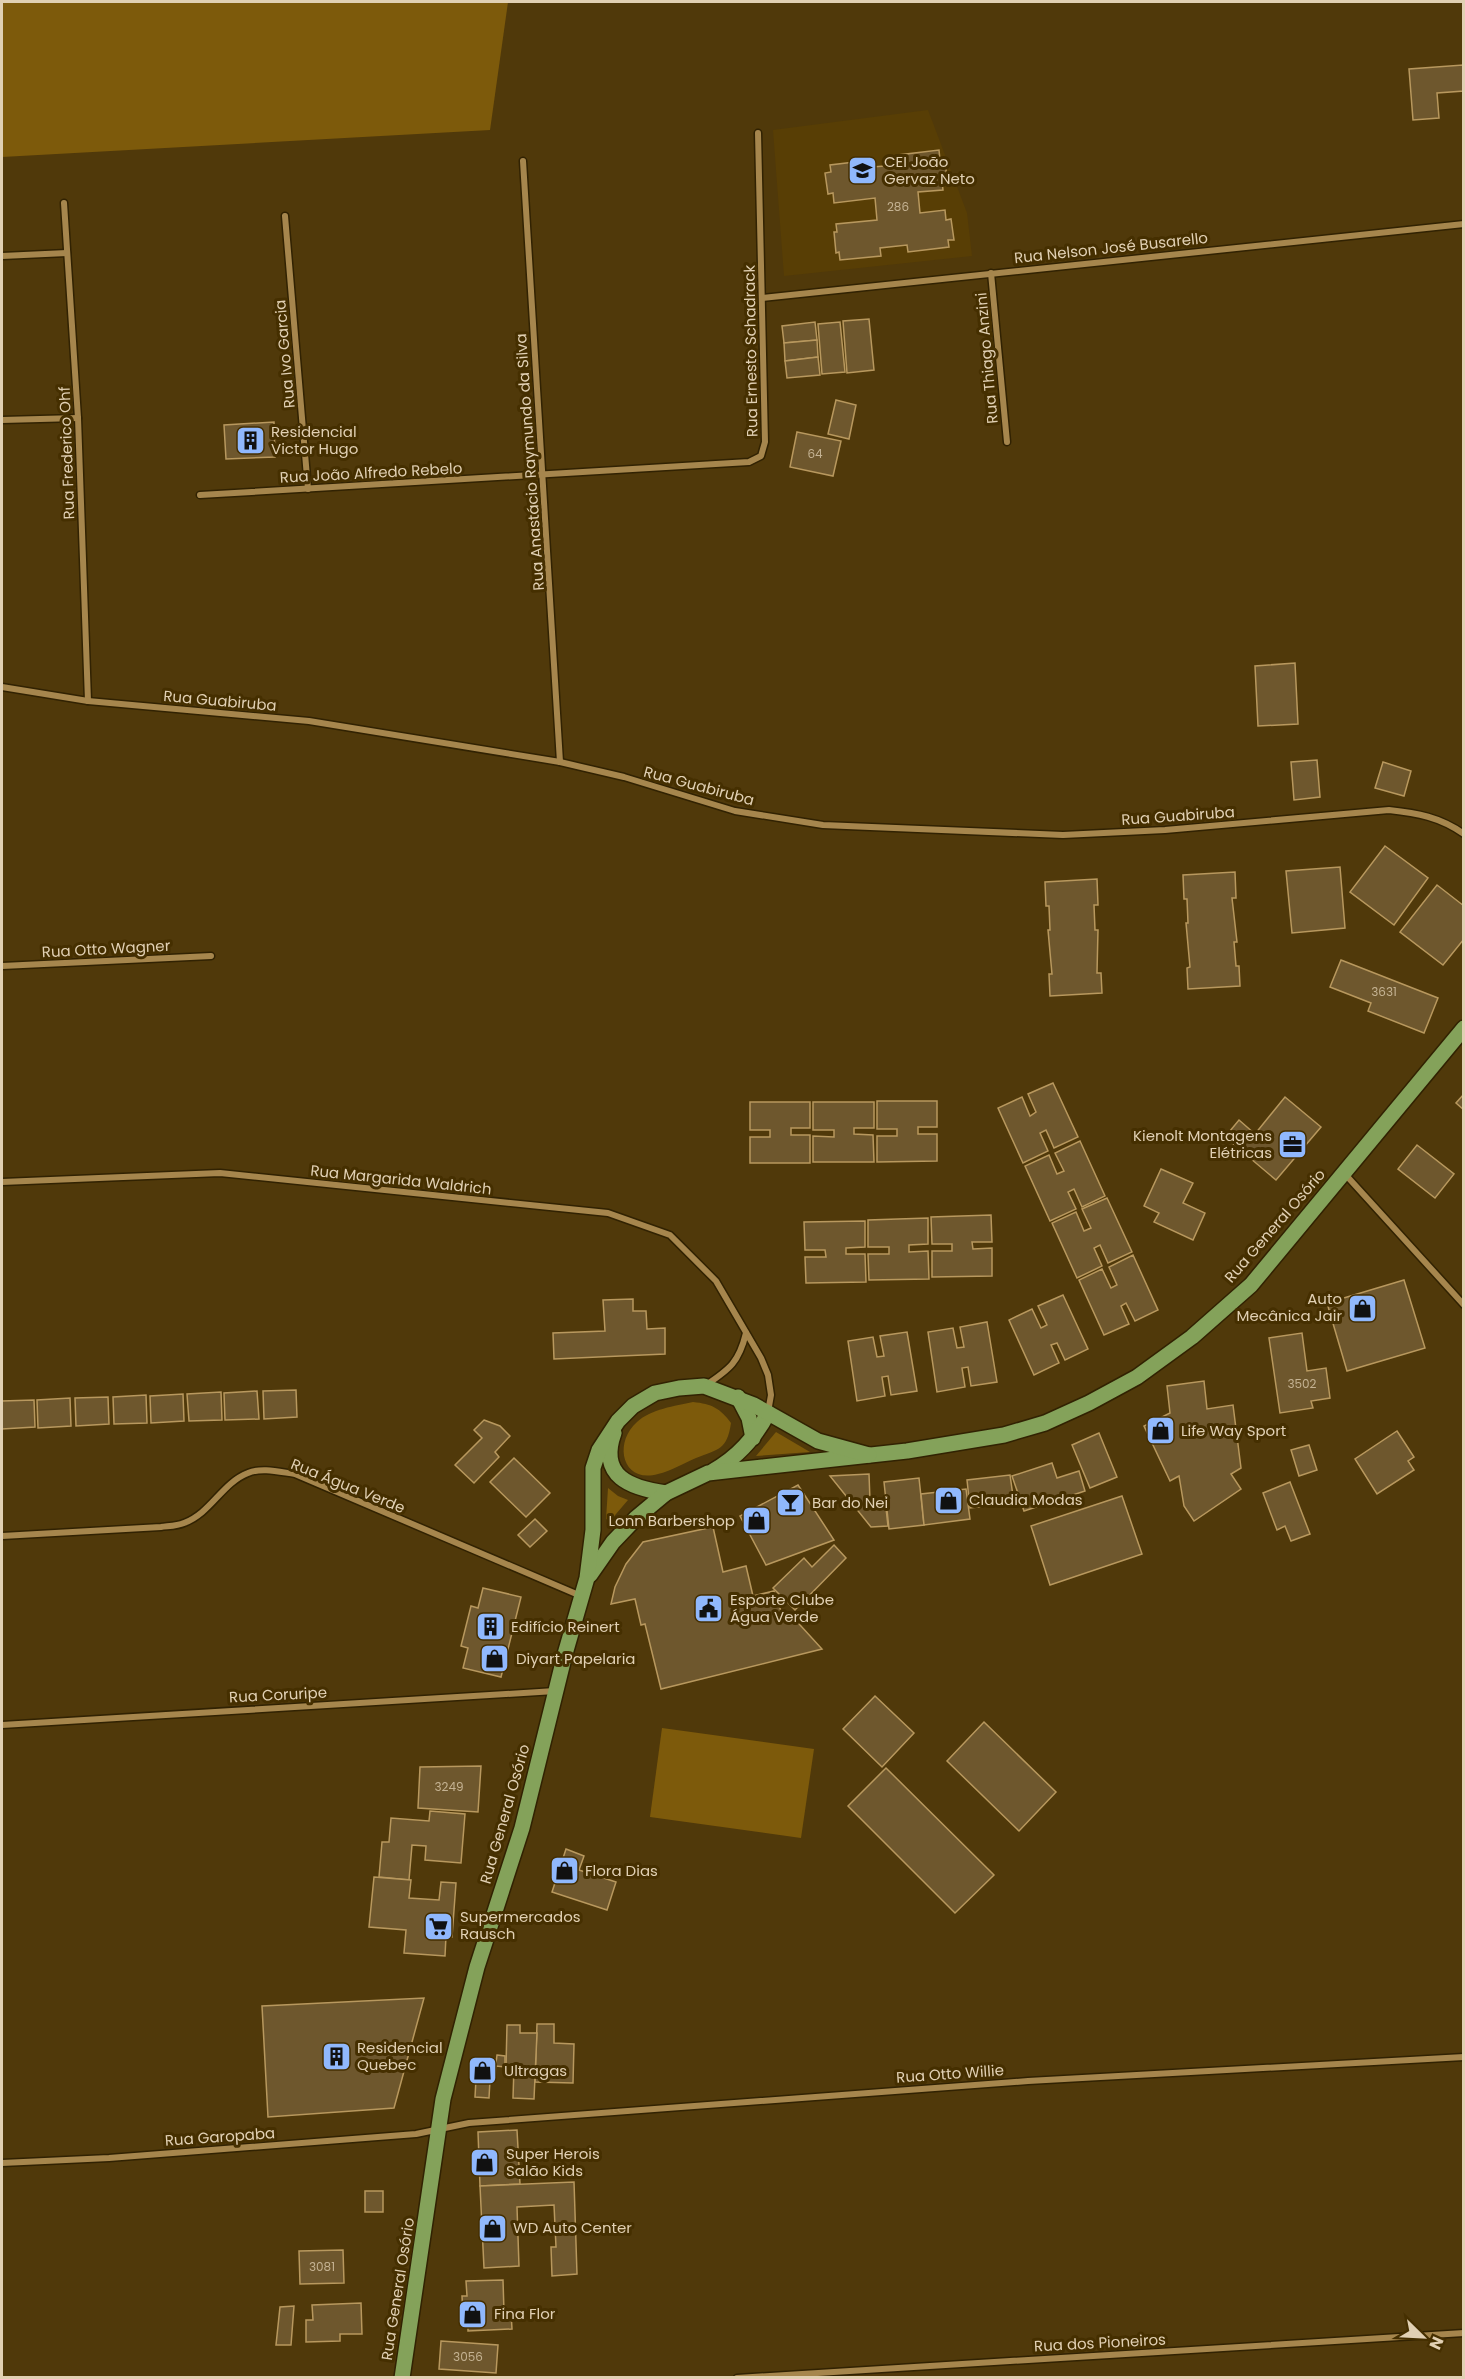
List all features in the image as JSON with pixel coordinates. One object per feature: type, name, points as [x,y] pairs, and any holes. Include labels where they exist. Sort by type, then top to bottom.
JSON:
[{"type":"main road","name":"Rua General Osório","points":[[587,1578],[613,1542],[636,1518],[666,1493],[708,1473],[869,1455],[1004,1435],[1063,1415],[1137,1377],[1192,1337],[1251,1285],[1464,1028]]},
{"type":"main road","name":"Rua General Osório","points":[[402,2378],[444,2099],[463,2018],[522,1828],[587,1578],[593,1530],[593,1468],[599,1450],[618,1421],[633,1406],[655,1393],[704,1386],[738,1397],[818,1441],[869,1455]]},
{"type":"main road","points":[[738,1397],[749,1418],[753,1438]]},
{"type":"main road","points":[[708,1473],[736,1456],[753,1438],[768,1413]]},
{"type":"main road","points":[[618,1421],[610,1454],[614,1468],[623,1482],[642,1490],[666,1493]]},
{"type":"street","name":"Rua Ernesto Schadrack","points":[[543,475],[749,462],[762,456],[765,442],[758,133]]},
{"type":"street","name":"Rua Anastácio Raymundo da Silva","points":[[523,161],[560,762]]},
{"type":"street","name":"Rua Frederico Ohf","points":[[64,203],[78,417],[88,701]]},
{"type":"street","name":"Rua Ivo Garcia","points":[[285,216],[308,489]]},
{"type":"street","name":"Rua Nelson José Busarello","points":[[762,298],[1464,224]]},
{"type":"street","points":[[2,256],[67,253]]},
{"type":"street","name":"Rua Thiago Anzini","points":[[991,273],[1007,442]]},
{"type":"street","points":[[2,420],[78,417]]},
{"type":"street","name":"Rua João Alfredo Rebelo","points":[[200,495],[543,475]]},
{"type":"street","name":"Rua Guabiruba","points":[[2,687],[88,701],[309,721],[560,762],[624,777],[735,811],[823,825],[1063,836],[1165,830],[1389,810],[1424,814],[1449,824],[1464,834]]},
{"type":"street","name":"Rua Otto Wagner","points":[[2,966],[211,956]]},
{"type":"street","name":"Rua Margarida Waldrich","points":[[2,1182],[220,1173],[608,1213],[670,1235],[716,1281],[768,1375],[771,1395],[768,1413]]},
{"type":"street","points":[[1344,1173],[1464,1305]]},
{"type":"street","points":[[704,1386],[730,1368],[738,1358],[746,1333]]},
{"type":"street","name":"Rua Água Verde","points":[[2,1536],[161,1527],[184,1523],[200,1514],[231,1482],[249,1472],[268,1470],[295,1474],[581,1596]]},
{"type":"street","name":"Rua Coruripe","points":[[2,1725],[556,1691]]},
{"type":"street","name":"Rua Otto Willie","points":[[440,2127],[477,2122],[1028,2080],[1464,2057]]},
{"type":"street","name":"Rua Garopaba","points":[[2,2163],[109,2158],[393,2136],[416,2134],[440,2127]]},
{"type":"street","name":"Rua dos Pioneiros","points":[[737,2378],[1464,2334]]},
{"type":"shaded area","points":[[2,2],[508,2],[490,130],[2,157]]},
{"type":"shaded area","name":"CEI João Gervaz Neto","points":[[928,110],[967,213],[972,256],[784,276],[773,130]]},
{"type":"shaded area","points":[[693,1402],[715,1408],[731,1423],[724,1444],[716,1450],[658,1474],[636,1473],[629,1467],[625,1460],[625,1440],[637,1422],[656,1411]]},
{"type":"shaded area","points":[[776,1432],[810,1452],[756,1456]]},
{"type":"shaded area","points":[[608,1488],[628,1500],[610,1521],[606,1519]]},
{"type":"shaded area","points":[[662,1728],[814,1749],[801,1838],[650,1817]]},
{"type":"building","points":[[1463,65],[1464,91],[1437,93],[1439,118],[1413,120],[1409,69]]},
{"type":"building","points":[[939,150],[940,160],[945,159],[947,181],[942,181],[943,190],[918,192],[920,213],[945,210],[946,220],[951,219],[954,240],[948,240],[949,247],[908,252],[907,245],[880,248],[881,256],[840,260],[839,252],[836,253],[834,232],[837,232],[836,224],[877,220],[875,198],[834,203],[833,193],[828,194],[825,173],[831,172],[830,165],[871,160],[872,167],[898,165],[898,155]]},
{"type":"building","points":[[869,319],[874,370],[847,373],[843,321]]},
{"type":"building","points":[[815,322],[817,340],[784,343],[782,326]]},
{"type":"building","points":[[840,322],[845,372],[822,374],[818,324]]},
{"type":"building","points":[[817,340],[818,357],[785,361],[784,343]]},
{"type":"building","points":[[818,357],[820,375],[787,378],[785,361]]},
{"type":"building","points":[[836,400],[856,405],[849,439],[828,434]]},
{"type":"building","name":"Residencial Victor Hugo","points":[[274,422],[275,457],[226,459],[224,425]]},
{"type":"building","points":[[797,432],[841,441],[833,476],[790,467]]},
{"type":"building","points":[[1295,663],[1298,724],[1258,726],[1255,666]]},
{"type":"building","points":[[1317,760],[1320,797],[1294,800],[1291,762]]},
{"type":"building","points":[[1383,762],[1411,771],[1404,796],[1375,788]]},
{"type":"building","points":[[1385,846],[1428,878],[1394,925],[1350,892]]},
{"type":"building","points":[[1340,867],[1345,928],[1292,933],[1286,871]]},
{"type":"building","points":[[1235,872],[1236,898],[1232,898],[1237,942],[1234,942],[1236,966],[1239,966],[1240,986],[1188,989],[1187,968],[1190,967],[1186,923],[1188,923],[1187,899],[1184,899],[1183,875]]},
{"type":"building","points":[[1097,879],[1098,905],[1094,905],[1095,930],[1098,930],[1097,973],[1101,973],[1102,993],[1050,996],[1049,974],[1052,974],[1048,930],[1050,930],[1049,906],[1046,906],[1045,882]]},
{"type":"building","points":[[1437,885],[1464,906],[1464,939],[1443,965],[1400,932]]},
{"type":"building","points":[[1341,960],[1438,998],[1424,1033],[1368,1011],[1371,1003],[1330,987]]},
{"type":"building","points":[[1053,1083],[1078,1137],[1054,1148],[1046,1130],[1040,1133],[1048,1151],[1023,1163],[998,1108],[1022,1097],[1030,1116],[1036,1112],[1028,1094]]},
{"type":"building","points":[[1464,1094],[1464,1110],[1456,1103]]},
{"type":"building","points":[[1285,1097],[1321,1127],[1276,1180],[1225,1137],[1239,1120],[1255,1134]]},
{"type":"building","points":[[877,1101],[937,1101],[937,1127],[918,1127],[918,1134],[937,1134],[937,1161],[877,1162],[877,1136],[897,1136],[897,1129],[877,1129]]},
{"type":"building","points":[[750,1102],[810,1102],[810,1128],[791,1128],[791,1135],[810,1135],[810,1163],[750,1163],[750,1137],[770,1137],[770,1130],[750,1130]]},
{"type":"building","points":[[813,1102],[874,1102],[874,1128],[854,1128],[854,1134],[873,1135],[874,1162],[813,1162],[813,1136],[834,1137],[834,1130],[813,1130]]},
{"type":"building","points":[[1080,1141],[1105,1196],[1082,1207],[1074,1189],[1068,1192],[1076,1209],[1050,1221],[1025,1166],[1049,1155],[1057,1174],[1064,1171],[1055,1153]]},
{"type":"building","points":[[1417,1145],[1454,1174],[1435,1198],[1398,1169]]},
{"type":"building","points":[[1161,1169],[1193,1183],[1183,1203],[1205,1213],[1193,1240],[1154,1222],[1159,1213],[1144,1206]]},
{"type":"building","points":[[1107,1198],[1132,1252],[1108,1263],[1100,1245],[1094,1248],[1102,1266],[1077,1278],[1052,1223],[1076,1212],[1084,1231],[1091,1228],[1082,1209]]},
{"type":"building","points":[[991,1215],[992,1242],[972,1242],[973,1249],[992,1248],[992,1276],[932,1277],[932,1251],[952,1251],[952,1244],[932,1244],[931,1217]]},
{"type":"building","points":[[928,1218],[928,1244],[909,1245],[909,1252],[928,1251],[929,1279],[869,1280],[868,1254],[889,1254],[889,1247],[868,1247],[868,1220]]},
{"type":"building","points":[[865,1221],[865,1247],[846,1248],[846,1254],[865,1254],[866,1282],[806,1283],[805,1257],[826,1257],[825,1250],[805,1250],[804,1222]]},
{"type":"building","points":[[1133,1255],[1158,1310],[1135,1321],[1126,1303],[1121,1306],[1129,1324],[1104,1335],[1079,1280],[1102,1269],[1111,1288],[1117,1285],[1109,1267]]},
{"type":"building","points":[[1404,1280],[1425,1348],[1347,1371],[1327,1303]]},
{"type":"building","points":[[1063,1295],[1088,1349],[1065,1360],[1057,1343],[1051,1345],[1059,1363],[1034,1375],[1009,1320],[1032,1309],[1041,1328],[1047,1325],[1038,1306]]},
{"type":"building","points":[[633,1299],[633,1311],[646,1311],[647,1329],[665,1328],[665,1354],[554,1359],[553,1333],[605,1331],[603,1300]]},
{"type":"building","points":[[987,1322],[997,1382],[971,1386],[968,1367],[962,1368],[965,1387],[937,1392],[928,1332],[953,1328],[957,1348],[964,1347],[960,1327]]},
{"type":"building","points":[[907,1332],[917,1391],[891,1395],[888,1376],[882,1377],[885,1396],[857,1401],[848,1341],[873,1337],[877,1357],[884,1356],[880,1336]]},
{"type":"building","points":[[1302,1333],[1307,1371],[1326,1368],[1330,1398],[1311,1401],[1313,1408],[1280,1413],[1269,1338]]},
{"type":"building","points":[[1204,1381],[1207,1409],[1233,1405],[1241,1468],[1231,1474],[1241,1489],[1194,1521],[1184,1506],[1179,1476],[1170,1481],[1144,1426],[1170,1413],[1167,1386]]},
{"type":"building","points":[[296,1390],[297,1417],[264,1419],[263,1391]]},
{"type":"building","points":[[257,1391],[259,1419],[225,1420],[224,1393]]},
{"type":"building","points":[[221,1392],[222,1420],[189,1421],[187,1394]]},
{"type":"building","points":[[183,1394],[184,1421],[151,1423],[150,1396]]},
{"type":"building","points":[[146,1395],[147,1423],[114,1424],[113,1397]]},
{"type":"building","points":[[108,1397],[109,1424],[76,1426],[75,1398]]},
{"type":"building","points":[[70,1398],[71,1426],[38,1428],[37,1400]]},
{"type":"building","points":[[34,1400],[35,1427],[2,1429],[2,1401]]},
{"type":"building","points":[[484,1420],[500,1426],[510,1436],[495,1452],[499,1457],[474,1483],[455,1465],[482,1438],[474,1430]]},
{"type":"building","points":[[1397,1431],[1414,1457],[1408,1461],[1414,1470],[1377,1494],[1355,1459]]},
{"type":"building","points":[[1099,1433],[1117,1477],[1090,1488],[1072,1445]]},
{"type":"building","points":[[1309,1445],[1317,1470],[1299,1476],[1291,1450]]},
{"type":"building","points":[[514,1458],[550,1493],[526,1517],[490,1482]]},
{"type":"building","points":[[1052,1463],[1057,1478],[1079,1471],[1085,1491],[1024,1511],[1012,1476]]},
{"type":"building","points":[[869,1474],[870,1501],[885,1499],[888,1526],[871,1527],[830,1476]]},
{"type":"building","points":[[1010,1475],[1014,1503],[970,1508],[967,1480]]},
{"type":"building","points":[[919,1478],[924,1525],[889,1529],[884,1482]]},
{"type":"building","points":[[1290,1482],[1310,1534],[1291,1541],[1285,1526],[1277,1530],[1263,1493]]},
{"type":"building","points":[[798,1485],[834,1540],[766,1565],[740,1516]]},
{"type":"building","points":[[966,1489],[970,1519],[924,1525],[921,1494]]},
{"type":"building","points":[[1122,1496],[1142,1554],[1050,1585],[1031,1526]]},
{"type":"building","points":[[535,1519],[547,1531],[530,1547],[518,1535]]},
{"type":"building","name":"Esporte Clube Água Verde","points":[[713,1527],[723,1572],[746,1566],[753,1596],[774,1591],[782,1614],[790,1614],[822,1649],[661,1689],[645,1624],[641,1625],[635,1599],[611,1604],[615,1587],[626,1564],[643,1542]]},
{"type":"building","points":[[834,1545],[846,1558],[795,1610],[773,1588],[804,1558],[812,1567]]},
{"type":"building","name":"Edifício Reinert","points":[[483,1588],[521,1597],[501,1677],[463,1668],[468,1648],[461,1646],[471,1606],[478,1608]]},
{"type":"building","points":[[875,1696],[914,1733],[882,1767],[843,1729]]},
{"type":"building","points":[[984,1722],[1056,1792],[1019,1831],[947,1761]]},
{"type":"building","points":[[481,1766],[478,1812],[418,1808],[420,1767]]},
{"type":"building","points":[[886,1768],[994,1875],[955,1913],[848,1806]]},
{"type":"building","points":[[430,1811],[465,1814],[461,1863],[425,1860],[426,1846],[412,1845],[409,1880],[379,1877],[382,1842],[389,1842],[391,1818],[429,1821]]},
{"type":"building","points":[[566,1849],[584,1856],[579,1870],[616,1882],[607,1910],[552,1892]]},
{"type":"building","points":[[374,1877],[411,1880],[409,1898],[439,1900],[441,1882],[456,1883],[452,1937],[446,1936],[445,1956],[404,1953],[406,1930],[369,1927]]},
{"type":"building","name":"Residencial Quebec","points":[[424,1998],[394,2108],[268,2117],[262,2006]]},
{"type":"building","points":[[537,2024],[554,2024],[554,2043],[574,2044],[573,2083],[535,2082]]},
{"type":"building","points":[[507,2025],[520,2025],[520,2033],[537,2033],[534,2099],[513,2098],[514,2067],[506,2067]]},
{"type":"building","points":[[497,2055],[505,2056],[505,2067],[496,2066],[495,2080],[476,2079],[478,2062],[496,2063]]},
{"type":"building","points":[[476,2079],[490,2080],[489,2098],[475,2097]]},
{"type":"building","points":[[517,2130],[520,2184],[480,2186],[478,2132]]},
{"type":"building","points":[[574,2182],[577,2274],[552,2276],[551,2247],[556,2247],[554,2205],[517,2207],[519,2266],[484,2268],[480,2186]]},
{"type":"building","points":[[365,2191],[383,2191],[383,2212],[365,2212]]},
{"type":"building","points":[[343,2250],[344,2283],[300,2284],[299,2251]]},
{"type":"building","points":[[503,2280],[504,2312],[511,2312],[512,2329],[468,2331],[468,2315],[463,2315],[462,2296],[467,2296],[466,2281]]},
{"type":"building","points":[[361,2303],[362,2334],[340,2334],[340,2341],[306,2342],[306,2320],[313,2320],[312,2305]]},
{"type":"building","points":[[294,2306],[291,2345],[276,2345],[280,2307]]},
{"type":"building","points":[[441,2341],[498,2345],[496,2373],[439,2369]]},
{"type":"place","name":"CEI João Gervaz Neto","points":[[863,171]]},
{"type":"place","name":"Residencial Victor Hugo","points":[[250,441]]},
{"type":"place","name":"Kienolt Montagens Elétricas","points":[[1293,1145]]},
{"type":"place","name":"Auto Mecânica Jair","points":[[1363,1308]]},
{"type":"place","name":"Life Way Sport","points":[[1160,1431]]},
{"type":"place","name":"Claudia Modas","points":[[948,1500]]},
{"type":"place","name":"Bar do Nei","points":[[791,1503]]},
{"type":"place","name":"Lonn Barbershop","points":[[756,1521]]},
{"type":"place","name":"Esporte Clube Água Verde","points":[[709,1609]]},
{"type":"place","name":"Edifício Reinert","points":[[490,1627]]},
{"type":"place","name":"Diyart Papelaria","points":[[495,1659]]},
{"type":"place","name":"Flora Dias","points":[[564,1871]]},
{"type":"place","name":"Supermercados Rausch","points":[[439,1926]]},
{"type":"place","name":"Residencial Quebec","points":[[336,2057]]},
{"type":"place","name":"Ultragas","points":[[483,2071]]},
{"type":"place","name":"Super Herois Salão Kids","points":[[485,2163]]},
{"type":"place","name":"WD Auto Center","points":[[492,2228]]},
{"type":"place","name":"Fina Flor","points":[[473,2314]]}]
